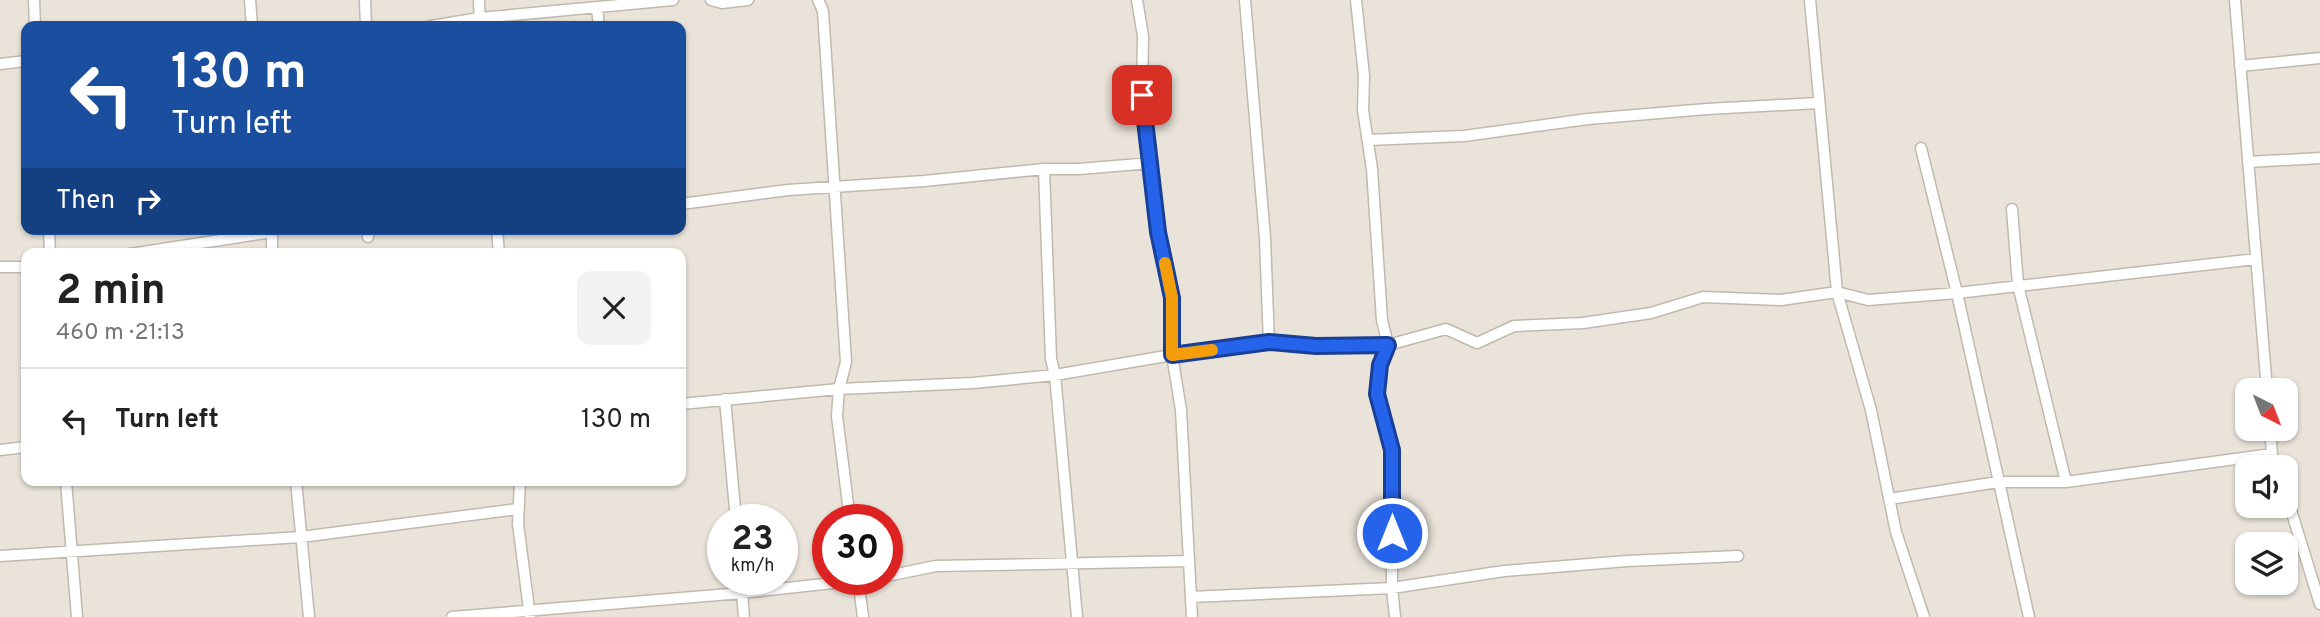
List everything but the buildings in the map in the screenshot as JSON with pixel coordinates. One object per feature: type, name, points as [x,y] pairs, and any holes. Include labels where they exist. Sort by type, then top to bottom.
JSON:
[{"type":"street","points":[[34,0],[35,21]]},
{"type":"street","points":[[250,0],[252,21]]},
{"type":"street","points":[[365,0],[366,21]]},
{"type":"street","points":[[479,0],[480,21]]},
{"type":"street","points":[[489,21],[673,0]]},
{"type":"street","points":[[711,0],[722,3],[748,0]]},
{"type":"street","points":[[818,0],[823,11],[846,362],[839,390],[837,416],[848,504]]},
{"type":"street","points":[[1136,0],[1143,36],[1142,95],[1158,232],[1172,298],[1172,355],[1181,410],[1192,617]]},
{"type":"street","points":[[1245,0],[1265,238],[1269,342]]},
{"type":"street","points":[[1356,0],[1364,76],[1363,110],[1373,169],[1382,320],[1388,345],[1380,365],[1377,394],[1392,450],[1392,588],[1395,617]]},
{"type":"street","points":[[1810,0],[1837,292],[1871,410],[1896,532],[1924,617]]},
{"type":"street","points":[[2235,0],[2266,378]]},
{"type":"street","points":[[597,9],[598,21]]},
{"type":"street","points":[[2240,66],[2320,58]]},
{"type":"street","points":[[0,64],[21,62]]},
{"type":"street","points":[[1368,140],[1464,135],[1601,118],[1818,103]]},
{"type":"street","points":[[1921,148],[2029,617]]},
{"type":"street","points":[[2248,162],[2320,158]]},
{"type":"street","points":[[686,203],[788,190],[1151,163]]},
{"type":"street","points":[[1044,169],[1051,359],[1055,375],[1077,617]]},
{"type":"street","points":[[2012,209],[2018,285],[2066,482]]},
{"type":"street","points":[[167,248],[247,235]]},
{"type":"street","points":[[686,403],[1055,375],[1269,342],[1316,346],[1388,345],[1446,329],[1477,343],[1514,326],[1583,323],[1651,313],[1703,297],[1781,300],[1837,292],[1868,300],[1956,293],[2256,259]]},
{"type":"street","points":[[0,267],[21,267]]},
{"type":"street","points":[[725,399],[735,504]]},
{"type":"street","points":[[1889,499],[1998,482],[2066,482],[2272,454],[2271,441]]},
{"type":"street","points":[[0,450],[21,448]]},
{"type":"street","points":[[66,486],[77,617]]},
{"type":"street","points":[[296,486],[309,617]]},
{"type":"street","points":[[520,486],[518,523],[530,614]]},
{"type":"street","points":[[0,556],[301,537],[518,509]]},
{"type":"street","points":[[2293,518],[2320,604]]},
{"type":"street","points":[[1191,597],[1392,588],[1504,570],[1738,556]]},
{"type":"street","points":[[903,573],[936,566],[1189,561]]},
{"type":"street","points":[[452,617],[530,614],[722,595]]},
{"type":"street","points":[[742,595],[744,617]]},
{"type":"street","points":[[862,595],[863,617]]},
{"type":"shaded area","points":[[0,0],[2320,0],[2320,617],[0,617]]},
{"type":"slow traffic","points":[[1165,263],[1172,298],[1172,355],[1212,350]]},
{"type":"route","points":[[1142,95],[1158,232],[1172,298],[1172,355],[1269,342],[1316,346],[1388,345],[1380,365],[1377,394],[1392,450],[1392,533]]}]
